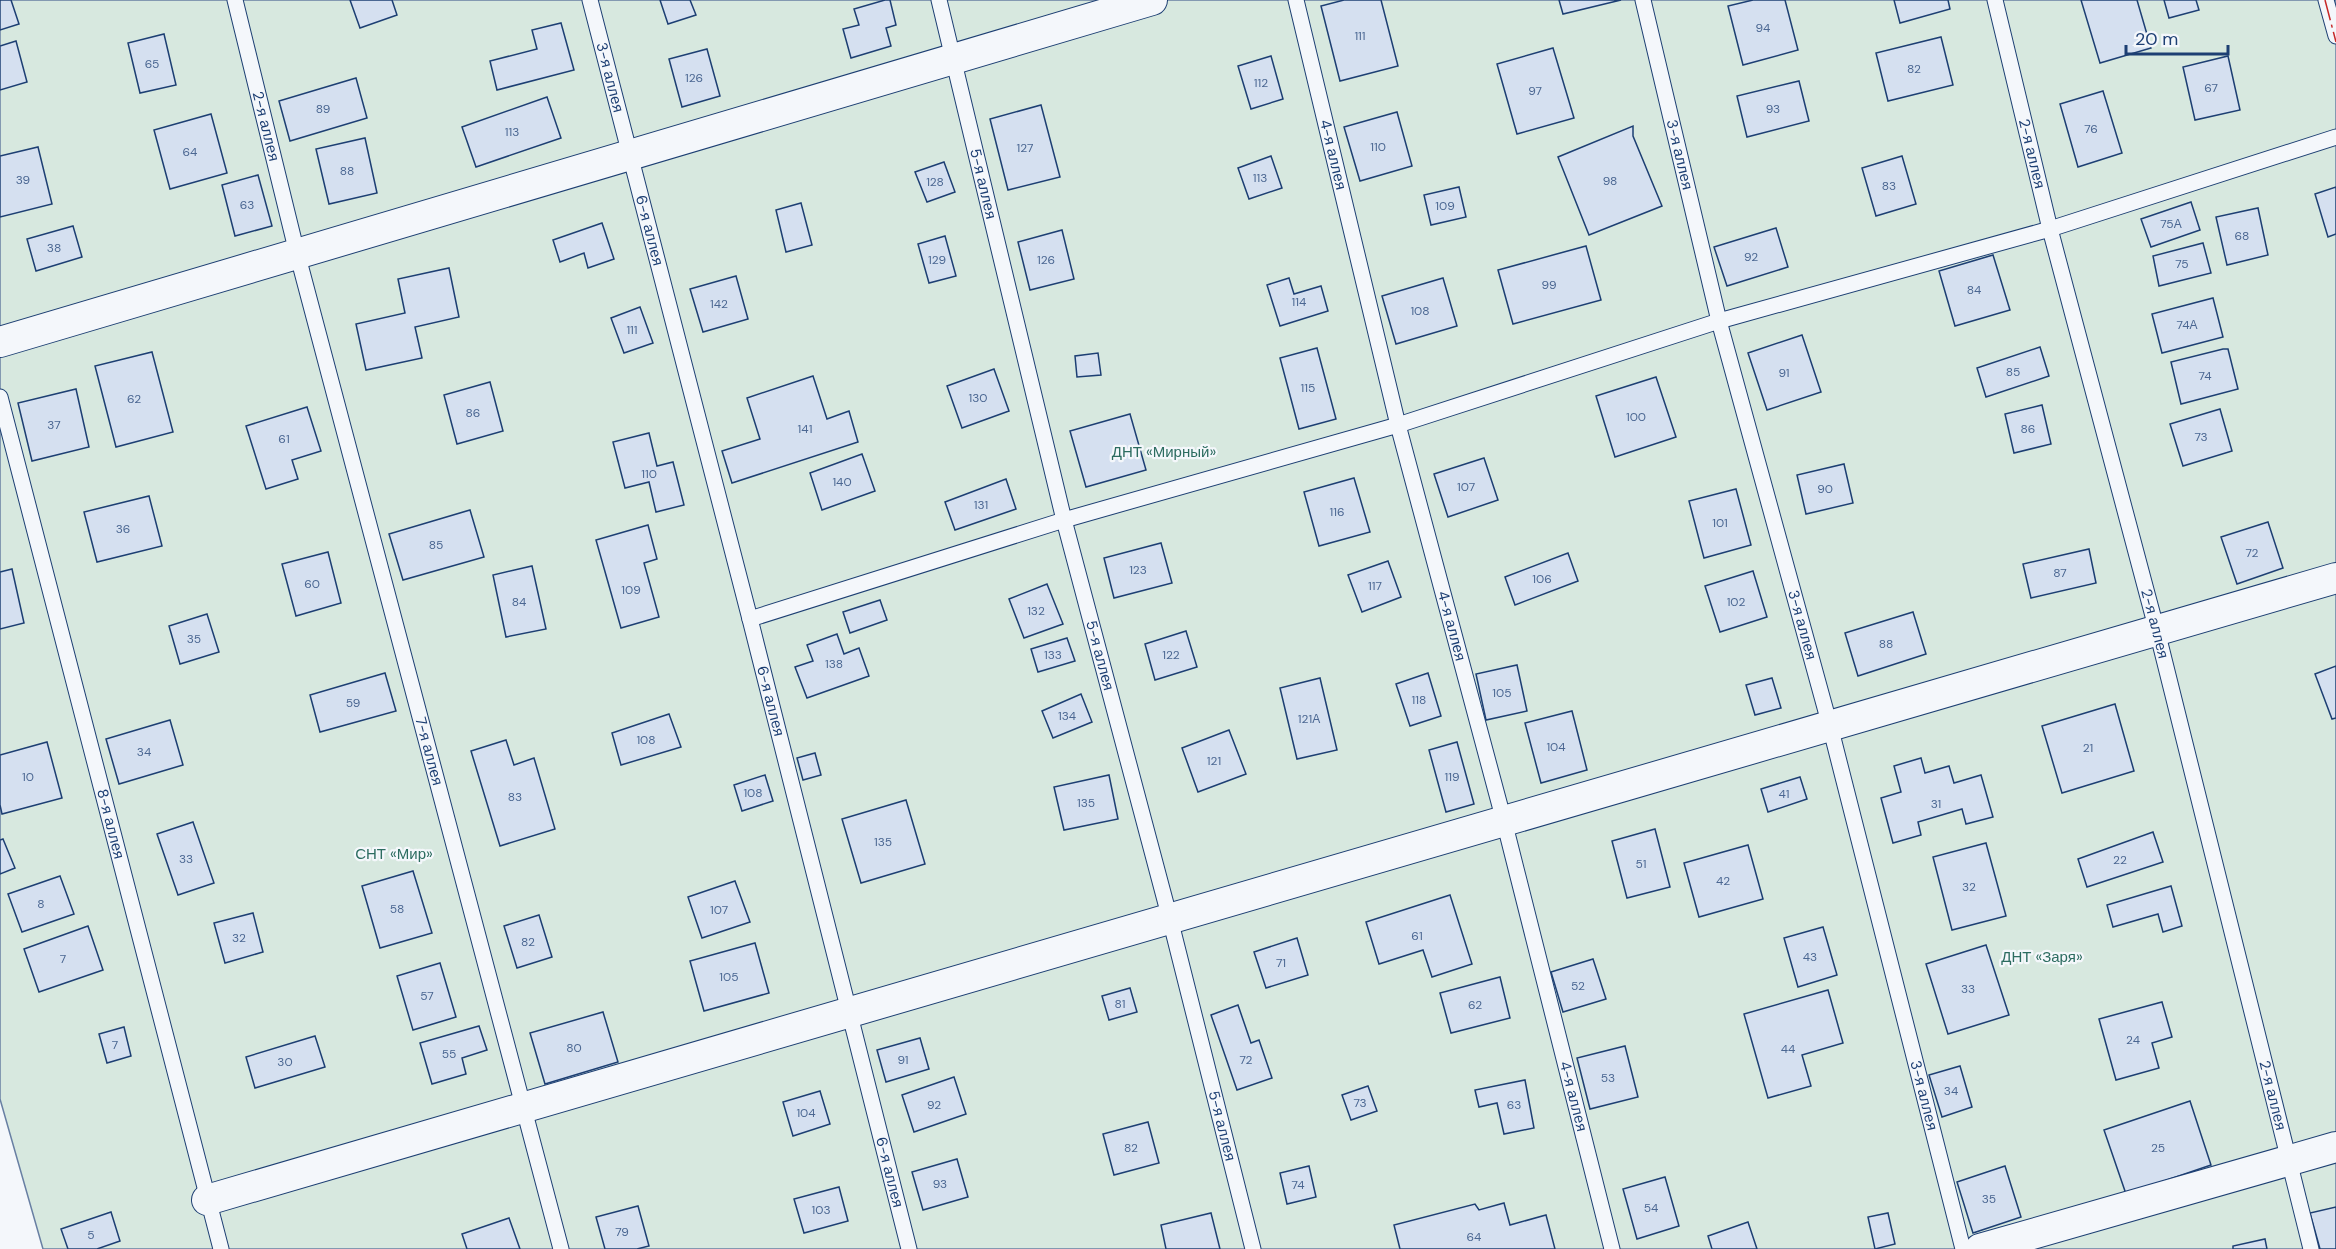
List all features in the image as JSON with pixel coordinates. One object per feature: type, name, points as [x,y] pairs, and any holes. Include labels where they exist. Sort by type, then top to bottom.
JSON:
[{"type":"street","points":[[0,342],[1152,0]]},
{"type":"street","points":[[207,1200],[2336,578]]},
{"type":"street","points":[[1980,1249],[2336,1147]]},
{"type":"lane","name":"2-я аллея","points":[[234,0],[297,254]]},
{"type":"lane","name":"3-я аллея","points":[[590,0],[630,155]]},
{"type":"lane","points":[[939,0],[954,59]]},
{"type":"lane","name":"4-я аллея","points":[[1296,0],[1398,425],[1504,821],[1612,1249]]},
{"type":"lane","name":"3-я аллея","points":[[1643,0],[1719,321],[1830,726],[1963,1249]]},
{"type":"lane","name":"2-я аллея","points":[[1995,0],[2050,229],[2157,631],[2311,1249]]},
{"type":"lane","points":[[2326,0],[2336,36]]},
{"type":"lane","name":"5-я аллея","points":[[954,59],[1064,520],[1170,919],[1253,1249]]},
{"type":"lane","points":[[750,619],[1064,520],[1398,425],[1719,321],[2050,229],[2336,137]]},
{"type":"lane","name":"6-я аллея","points":[[630,155],[909,1249]]},
{"type":"lane","name":"7-я аллея","points":[[297,254],[561,1249]]},
{"type":"lane","name":"8-я аллея","points":[[0,397],[221,1249]]},
{"type":"green space","points":[[0,0],[2336,0],[2336,1249],[43,1249],[0,1099]]},
{"type":"building","points":[[0,0],[11,0],[19,24],[0,30]]},
{"type":"building","points":[[350,0],[392,0],[397,15],[360,28]]},
{"type":"building","points":[[660,0],[690,0],[696,15],[668,24]]},
{"type":"building","points":[[890,0],[896,25],[886,28],[891,46],[851,58],[843,29],[859,25],[854,9]]},
{"type":"building","points":[[1344,0],[1381,0],[1398,66],[1340,81],[1321,6]]},
{"type":"building","points":[[1559,0],[1621,0],[1563,14]]},
{"type":"building","points":[[1753,0],[1785,0],[1798,50],[1743,65],[1728,6]]},
{"type":"building","points":[[1894,0],[1948,0],[1950,9],[1900,23]]},
{"type":"building","points":[[2081,0],[2137,0],[2151,48],[2100,63]]},
{"type":"building","points":[[2164,0],[2196,0],[2199,10],[2169,18]]},
{"type":"building","points":[[561,23],[574,70],[497,90],[490,61],[537,49],[532,30]]},
{"type":"building","points":[[164,34],[176,85],[140,93],[128,43]]},
{"type":"building","points":[[1941,37],[1953,85],[1888,101],[1876,53]]},
{"type":"building","points":[[16,41],[27,82],[0,90],[0,46]]},
{"type":"building","points":[[1553,48],[1574,118],[1517,134],[1497,64]]},
{"type":"building","points":[[707,49],[720,96],[682,107],[669,59]]},
{"type":"building","points":[[1271,56],[1283,99],[1251,109],[1238,66]]},
{"type":"building","points":[[2228,56],[2240,110],[2195,120],[2183,67]]},
{"type":"building","points":[[356,78],[367,118],[290,141],[279,101]]},
{"type":"building","points":[[1799,81],[1809,121],[1747,137],[1737,96]]},
{"type":"building","points":[[2103,91],[2122,153],[2078,167],[2060,104]]},
{"type":"building","points":[[547,97],[561,138],[476,167],[462,127]]},
{"type":"building","points":[[1041,105],[1060,177],[1008,190],[990,119]]},
{"type":"building","points":[[1397,112],[1412,166],[1360,181],[1344,127]]},
{"type":"building","points":[[211,114],[227,173],[170,189],[154,130]]},
{"type":"building","points":[[1633,126],[1633,136],[1662,206],[1589,235],[1558,157]]},
{"type":"building","points":[[365,138],[377,193],[329,204],[316,149]]},
{"type":"building","points":[[38,147],[52,204],[0,217],[0,156]]},
{"type":"building","points":[[1271,156],[1282,188],[1249,199],[1238,168]]},
{"type":"building","points":[[1902,156],[1916,204],[1876,216],[1862,168]]},
{"type":"building","points":[[944,162],[955,192],[927,202],[915,172]]},
{"type":"building","points":[[258,175],[272,226],[235,236],[222,185]]},
{"type":"building","points":[[1459,187],[1466,217],[1431,225],[1424,195]]},
{"type":"building","points":[[2336,187],[2336,234],[2328,237],[2315,194]]},
{"type":"building","points":[[2191,202],[2200,230],[2151,247],[2141,219]]},
{"type":"building","points":[[801,203],[812,245],[786,252],[776,210]]},
{"type":"building","points":[[2258,208],[2268,255],[2227,265],[2216,217]]},
{"type":"building","points":[[602,223],[614,259],[588,268],[584,253],[560,262],[553,240]]},
{"type":"building","points":[[73,226],[82,257],[36,271],[27,239]]},
{"type":"building","points":[[1776,228],[1788,267],[1727,286],[1714,247]]},
{"type":"building","points":[[1062,230],[1074,279],[1030,290],[1018,242]]},
{"type":"building","points":[[945,236],[956,276],[929,283],[918,244]]},
{"type":"building","points":[[2203,243],[2211,273],[2159,286],[2153,256]]},
{"type":"building","points":[[1586,246],[1601,300],[1513,324],[1498,270]]},
{"type":"building","points":[[1993,255],[2010,310],[1955,326],[1939,271]]},
{"type":"building","points":[[449,268],[459,317],[415,327],[422,358],[366,370],[356,324],[405,313],[398,279]]},
{"type":"building","points":[[736,276],[748,319],[703,332],[690,289]]},
{"type":"building","points":[[1289,278],[1294,294],[1321,286],[1328,311],[1280,326],[1267,285]]},
{"type":"building","points":[[1443,278],[1457,326],[1396,344],[1382,296]]},
{"type":"building","points":[[2213,298],[2223,337],[2162,353],[2152,314]]},
{"type":"building","points":[[640,307],[653,343],[624,353],[611,318]]},
{"type":"building","points":[[1802,335],[1821,392],[1767,410],[1748,353]]},
{"type":"building","points":[[2040,347],[2049,376],[1986,397],[1977,368]]},
{"type":"building","points":[[1317,348],[1336,419],[1299,429],[1280,358]]},
{"type":"building","points":[[2228,349],[2238,389],[2181,404],[2171,362]]},
{"type":"building","points":[[152,352],[173,432],[116,447],[95,366]]},
{"type":"building","points":[[1098,353],[1101,375],[1077,377],[1075,356]]},
{"type":"building","points":[[994,369],[1009,411],[962,428],[947,386]]},
{"type":"building","points":[[813,376],[827,419],[849,411],[858,442],[732,483],[722,451],[760,439],[747,398]]},
{"type":"building","points":[[1656,377],[1676,437],[1615,457],[1596,396]]},
{"type":"building","points":[[490,382],[503,431],[457,444],[444,395]]},
{"type":"building","points":[[76,389],[89,447],[32,461],[18,403]]},
{"type":"building","points":[[2042,405],[2051,444],[2014,453],[2005,414]]},
{"type":"building","points":[[307,407],[321,451],[292,460],[298,479],[266,489],[246,426]]},
{"type":"building","points":[[2220,409],[2232,451],[2183,466],[2170,424]]},
{"type":"building","points":[[1130,414],[1146,470],[1086,487],[1070,431]]},
{"type":"building","points":[[649,433],[657,466],[673,462],[684,505],[656,512],[649,482],[625,488],[613,442]]},
{"type":"building","points":[[862,454],[875,491],[822,510],[810,473]]},
{"type":"building","points":[[1484,458],[1498,500],[1448,517],[1434,474]]},
{"type":"building","points":[[1844,464],[1853,503],[1806,514],[1797,475]]},
{"type":"building","points":[[1354,478],[1370,532],[1319,546],[1304,492]]},
{"type":"building","points":[[1006,479],[1016,509],[955,530],[945,502]]},
{"type":"building","points":[[1736,489],[1751,545],[1704,558],[1689,501]]},
{"type":"building","points":[[149,496],[162,546],[97,562],[84,512]]},
{"type":"building","points":[[470,510],[484,557],[403,580],[389,534]]},
{"type":"building","points":[[2268,522],[2283,568],[2237,584],[2221,537]]},
{"type":"building","points":[[648,525],[657,559],[644,563],[659,617],[621,628],[596,540]]},
{"type":"building","points":[[1161,543],[1172,583],[1114,598],[1104,558]]},
{"type":"building","points":[[2089,549],[2096,583],[2031,598],[2023,564]]},
{"type":"building","points":[[328,552],[341,603],[296,616],[282,564]]},
{"type":"building","points":[[1568,553],[1578,581],[1515,605],[1505,577]]},
{"type":"building","points":[[1388,561],[1401,597],[1362,612],[1348,575]]},
{"type":"building","points":[[532,566],[546,629],[506,637],[493,575]]},
{"type":"building","points":[[12,569],[24,623],[0,629],[0,572]]},
{"type":"building","points":[[1753,571],[1767,617],[1720,632],[1705,586]]},
{"type":"building","points":[[1047,584],[1063,624],[1024,638],[1009,599]]},
{"type":"building","points":[[880,600],[887,620],[850,633],[843,612]]},
{"type":"building","points":[[1913,612],[1926,654],[1858,676],[1845,633]]},
{"type":"building","points":[[207,614],[219,652],[180,664],[169,626]]},
{"type":"building","points":[[1186,631],[1197,667],[1155,680],[1145,644]]},
{"type":"building","points":[[837,634],[844,654],[859,648],[869,676],[807,698],[795,667],[813,661],[807,645]]},
{"type":"building","points":[[1067,638],[1075,661],[1038,672],[1031,649]]},
{"type":"building","points":[[1517,665],[1527,711],[1486,720],[1476,674]]},
{"type":"building","points":[[2336,666],[2336,718],[2332,719],[2315,674]]},
{"type":"building","points":[[385,673],[396,711],[320,732],[310,695]]},
{"type":"building","points":[[1428,673],[1441,716],[1410,726],[1396,684]]},
{"type":"building","points":[[1320,678],[1337,750],[1297,759],[1280,688]]},
{"type":"building","points":[[1772,678],[1781,708],[1755,715],[1746,685]]},
{"type":"building","points":[[1081,694],[1092,722],[1053,738],[1042,711]]},
{"type":"building","points":[[2115,704],[2134,771],[2062,793],[2042,726]]},
{"type":"building","points":[[1572,711],[1587,770],[1541,783],[1525,723]]},
{"type":"building","points":[[669,714],[681,747],[621,765],[612,733]]},
{"type":"building","points":[[170,720],[183,765],[119,784],[106,739]]},
{"type":"building","points":[[1229,730],[1246,774],[1198,792],[1182,748]]},
{"type":"building","points":[[506,740],[514,765],[534,758],[555,829],[500,846],[471,751]]},
{"type":"building","points":[[47,742],[62,798],[2,814],[0,755]]},
{"type":"building","points":[[1457,742],[1474,804],[1446,812],[1429,750]]},
{"type":"building","points":[[815,753],[821,775],[803,780],[797,758]]},
{"type":"building","points":[[1921,758],[1925,773],[1949,766],[1954,783],[1981,775],[1993,817],[1966,824],[1962,809],[1918,822],[1921,835],[1893,843],[1881,798],[1901,792],[1894,766]]},
{"type":"building","points":[[765,775],[773,801],[742,811],[734,785]]},
{"type":"building","points":[[1109,775],[1118,819],[1064,830],[1054,787]]},
{"type":"building","points":[[1800,777],[1807,799],[1768,812],[1761,789]]},
{"type":"building","points":[[906,800],[925,864],[861,883],[842,819]]},
{"type":"building","points":[[193,822],[214,883],[178,895],[157,834]]},
{"type":"building","points":[[1655,829],[1670,887],[1627,898],[1612,841]]},
{"type":"building","points":[[2153,832],[2163,862],[2087,887],[2078,859]]},
{"type":"building","points":[[3,839],[15,868],[0,874],[0,840]]},
{"type":"building","points":[[1986,843],[2006,916],[1952,930],[1933,857]]},
{"type":"building","points":[[1748,845],[1763,899],[1699,917],[1684,863]]},
{"type":"building","points":[[413,871],[432,933],[380,948],[362,886]]},
{"type":"building","points":[[60,876],[74,914],[22,932],[8,894]]},
{"type":"building","points":[[735,881],[750,922],[702,938],[688,897]]},
{"type":"building","points":[[2171,886],[2182,926],[2163,932],[2158,914],[2113,927],[2107,905]]},
{"type":"building","points":[[1450,895],[1472,964],[1432,977],[1423,950],[1379,964],[1366,922]]},
{"type":"building","points":[[253,913],[263,952],[225,963],[214,923]]},
{"type":"building","points":[[539,915],[552,957],[517,968],[504,926]]},
{"type":"building","points":[[88,926],[103,970],[39,992],[24,949]]},
{"type":"building","points":[[1823,927],[1837,975],[1798,987],[1784,938]]},
{"type":"building","points":[[1297,938],[1308,975],[1266,988],[1254,952]]},
{"type":"building","points":[[755,943],[769,993],[704,1011],[690,961]]},
{"type":"building","points":[[1986,945],[2009,1015],[1948,1034],[1926,964]]},
{"type":"building","points":[[1593,959],[1606,999],[1563,1012],[1551,972]]},
{"type":"building","points":[[440,963],[456,1017],[413,1030],[397,976]]},
{"type":"building","points":[[1500,977],[1510,1018],[1451,1033],[1440,993]]},
{"type":"building","points":[[1130,988],[1137,1012],[1109,1020],[1102,996]]},
{"type":"building","points":[[1828,990],[1843,1043],[1802,1055],[1811,1086],[1768,1098],[1744,1014]]},
{"type":"building","points":[[2162,1002],[2172,1037],[2152,1043],[2159,1068],[2116,1080],[2099,1019]]},
{"type":"building","points":[[1238,1005],[1251,1043],[1259,1040],[1272,1078],[1237,1090],[1211,1015]]},
{"type":"building","points":[[603,1012],[618,1062],[545,1084],[530,1033]]},
{"type":"building","points":[[479,1026],[487,1050],[462,1058],[466,1074],[432,1084],[420,1043]]},
{"type":"building","points":[[124,1027],[131,1056],[107,1063],[99,1034]]},
{"type":"building","points":[[315,1036],[325,1067],[255,1088],[246,1057]]},
{"type":"building","points":[[920,1038],[929,1069],[886,1082],[877,1050]]},
{"type":"building","points":[[1625,1046],[1638,1097],[1590,1109],[1577,1058]]},
{"type":"building","points":[[1960,1066],[1972,1107],[1942,1117],[1929,1075]]},
{"type":"building","points":[[954,1077],[966,1114],[914,1132],[902,1095]]},
{"type":"building","points":[[1525,1080],[1534,1128],[1504,1134],[1497,1103],[1479,1107],[1475,1090]]},
{"type":"building","points":[[1368,1086],[1377,1111],[1351,1120],[1342,1095]]},
{"type":"building","points":[[820,1091],[830,1124],[793,1136],[783,1102]]},
{"type":"building","points":[[2190,1101],[2211,1165],[2126,1194],[2104,1130]]},
{"type":"building","points":[[1148,1122],[1159,1163],[1114,1175],[1103,1134]]},
{"type":"building","points":[[957,1159],[968,1197],[923,1210],[912,1172]]},
{"type":"building","points":[[1309,1166],[1316,1197],[1287,1204],[1280,1173]]},
{"type":"building","points":[[2005,1166],[2021,1217],[1973,1233],[1957,1182]]},
{"type":"building","points":[[1665,1177],[1679,1226],[1637,1239],[1623,1189]]},
{"type":"building","points":[[839,1187],[848,1221],[804,1233],[794,1199]]},
{"type":"building","points":[[1504,1203],[1510,1225],[1546,1215],[1555,1249],[1400,1249],[1394,1225],[1475,1204],[1479,1210]]},
{"type":"building","points":[[638,1206],[649,1246],[637,1249],[605,1249],[596,1217]]},
{"type":"building","points":[[2336,1207],[2336,1249],[2320,1249],[2310,1213]]},
{"type":"building","points":[[111,1212],[120,1241],[97,1249],[68,1249],[61,1229]]},
{"type":"building","points":[[1211,1213],[1220,1249],[1166,1249],[1161,1225]]},
{"type":"building","points":[[1888,1213],[1895,1244],[1875,1249],[1868,1217]]},
{"type":"building","points":[[509,1218],[520,1249],[467,1249],[462,1234]]},
{"type":"building","points":[[1748,1222],[1757,1249],[1712,1249],[1708,1236]]},
{"type":"building","points":[[2265,1239],[2267,1249],[2233,1249],[2233,1246]]},
{"type":"power","points":[[2325,0],[2336,42]]},
{"type":"park label","name":"ДНТ «Мирный»","points":[[1164,452]]},
{"type":"park label","name":"СНТ «Мир»","points":[[394,854]]},
{"type":"park label","name":"ДНТ «Заря»","points":[[2042,957]]}]
